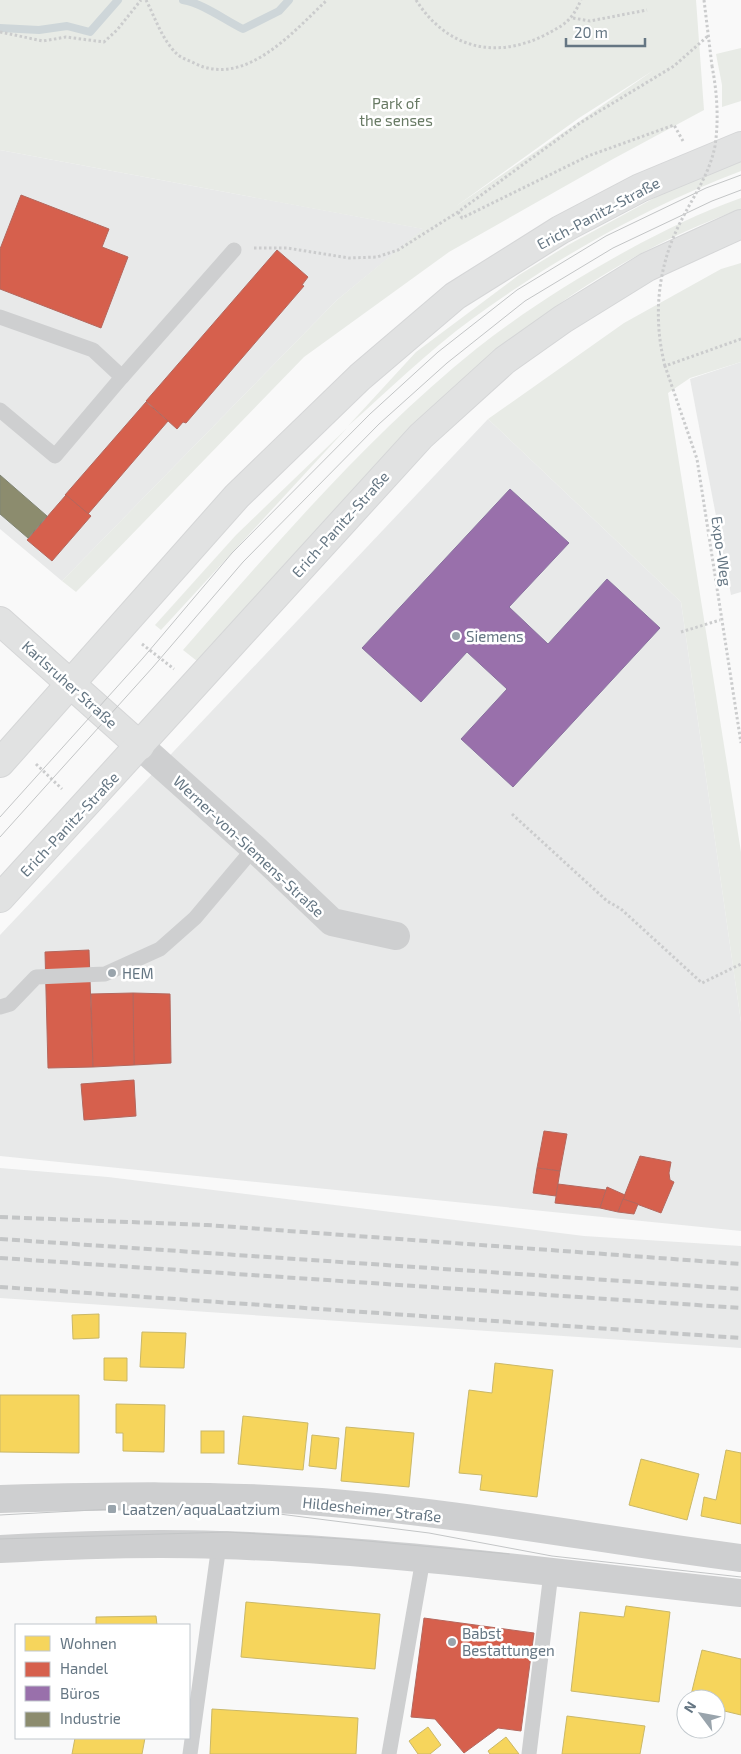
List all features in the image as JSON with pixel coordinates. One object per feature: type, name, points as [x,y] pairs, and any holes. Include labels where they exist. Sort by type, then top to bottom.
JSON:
[{"type":"main road","name":"Erich-Panitz-Straße","points":[[8,754],[68,684],[237,496],[360,377],[455,296],[560,230],[624,196],[688,167],[741,146]]},
{"type":"main road","name":"Erich-Panitz-Straße","points":[[0,898],[421,436],[505,360],[564,319],[647,267],[741,224]]},
{"type":"main road","name":"Karlsruher Straße","points":[[0,621],[68,684],[140,746]]},
{"type":"street","name":"Werner-von-Siemens-Straße","points":[[140,746],[254,848],[332,922],[396,936]]},
{"type":"street","name":"Hildesheimer Straße","points":[[0,1499],[160,1495],[321,1502],[462,1518],[741,1558]]},
{"type":"street","points":[[0,1549],[107,1543],[219,1544],[423,1559],[741,1593]]},
{"type":"lane","points":[[0,410],[55,456],[234,250]]},
{"type":"lane","points":[[0,317],[93,350],[122,377]]},
{"type":"lane","points":[[0,1007],[10,1004],[36,977],[105,974],[160,949],[195,918],[254,848]]},
{"type":"lane","points":[[190,1754],[219,1544]]},
{"type":"lane","points":[[389,1754],[423,1559]]},
{"type":"lane","points":[[529,1754],[551,1573]]},
{"type":"path","points":[[0,32],[43,41],[66,37],[104,42],[117,30],[141,0]]},
{"type":"path","points":[[146,0],[164,36],[177,54],[203,67],[227,69],[254,60],[277,47],[327,0]]},
{"type":"path","points":[[416,0],[433,21],[455,39],[482,48],[506,48],[528,43],[553,31],[573,18],[581,0]]},
{"type":"path","points":[[234,250],[287,248],[349,258],[377,257],[398,250],[458,212],[580,123],[674,66],[709,35],[704,0]]},
{"type":"path","points":[[573,18],[590,21],[648,10]]},
{"type":"path","name":"Expo-Weg","points":[[709,35],[717,90],[715,146],[699,191],[679,224],[669,248],[662,272],[657,319],[659,342],[665,366],[697,459],[720,620],[741,743]]},
{"type":"path","points":[[458,212],[462,218],[588,156],[674,126]]},
{"type":"path","points":[[665,366],[741,339]]},
{"type":"path","points":[[681,632],[720,620]]},
{"type":"path","points":[[120,626],[194,685]]},
{"type":"path","points":[[8,754],[84,808]]},
{"type":"path","points":[[512,814],[600,895],[621,909],[702,983],[741,964]]},
{"type":"shaded area","points":[[0,150],[424,229],[337,300],[62,581],[0,529]]},
{"type":"shaded area","points":[[741,362],[741,592],[731,595],[690,379]]},
{"type":"shaded area","points":[[488,419],[681,602],[741,1022],[741,1231],[0,1156],[0,935]]},
{"type":"shaded area","points":[[0,1168],[108,1177],[584,1236],[741,1246],[741,1348],[0,1298]]},
{"type":"green space","name":"Park of the senses","points":[[0,0],[696,0],[704,110],[449,252],[304,357],[76,592],[62,581],[337,300],[423,229],[0,150]],"holes":[[[654,70],[455,207],[579,118]]]},
{"type":"green space","points":[[741,48],[741,101],[722,107],[722,85],[716,54]]},
{"type":"green space","points":[[741,161],[741,171],[670,201],[602,236],[568,255],[503,297],[440,344],[348,426],[416,352],[519,275],[568,245],[669,190]]},
{"type":"green space","points":[[741,198],[741,209],[674,237],[611,270],[552,309],[497,351],[445,397],[394,447],[345,498],[197,661],[183,650],[323,493],[397,418],[476,349],[531,309],[608,261],[683,222]]},
{"type":"green space","points":[[741,263],[741,362],[690,378],[668,393],[741,852],[741,1022],[681,602],[488,419],[624,323],[721,269]]},
{"type":"green space","points":[[347,428],[161,630],[155,625],[236,535]]},
{"type":"building: Wohnen","points":[[99,1314],[99,1338],[73,1339],[72,1315]]},
{"type":"building: Wohnen","points":[[142,1332],[186,1333],[184,1368],[140,1367]]},
{"type":"building: Wohnen","points":[[104,1358],[127,1358],[127,1381],[104,1380]]},
{"type":"building: Wohnen","points":[[495,1363],[553,1370],[537,1497],[480,1490],[482,1475],[459,1473],[469,1390],[492,1393]]},
{"type":"building: Wohnen","points":[[0,1395],[79,1395],[79,1453],[0,1452]]},
{"type":"building: Wohnen","points":[[116,1404],[165,1405],[164,1452],[123,1451],[123,1433],[116,1433]]},
{"type":"building: Wohnen","points":[[243,1416],[308,1423],[303,1470],[238,1464]]},
{"type":"building: Wohnen","points":[[346,1427],[414,1433],[409,1487],[341,1481]]},
{"type":"building: Wohnen","points":[[201,1431],[224,1431],[224,1453],[201,1453]]},
{"type":"building: Wohnen","points":[[312,1435],[339,1438],[336,1469],[309,1466]]},
{"type":"building: Wohnen","points":[[726,1450],[741,1453],[741,1524],[701,1516],[704,1497],[716,1500]]},
{"type":"building: Wohnen","points":[[641,1459],[699,1474],[687,1520],[629,1505]]},
{"type":"building: Wohnen","points":[[246,1602],[380,1614],[375,1669],[241,1657]]},
{"type":"building: Wohnen","points":[[626,1606],[670,1612],[659,1702],[571,1691],[580,1612],[624,1617]]},
{"type":"building: Wohnen","points":[[156,1616],[157,1624],[96,1624],[96,1617]]},
{"type":"building: Wohnen","points":[[702,1650],[741,1659],[741,1715],[726,1711],[726,1689],[692,1689]]},
{"type":"building: Wohnen","points":[[212,1709],[358,1718],[356,1754],[210,1754]]},
{"type":"building: Wohnen","points":[[567,1716],[645,1726],[640,1754],[562,1754]]},
{"type":"building: Wohnen","points":[[428,1727],[441,1745],[430,1754],[418,1754],[409,1741]]},
{"type":"building: Wohnen","points":[[506,1737],[519,1754],[490,1754],[488,1751]]},
{"type":"building: Wohnen","points":[[75,1739],[145,1739],[142,1754],[72,1754]]},
{"type":"building: Handel","points":[[21,195],[109,229],[102,247],[128,257],[101,328],[0,289],[0,249]]},
{"type":"building: Handel","points":[[277,250],[308,277],[302,285],[304,286],[186,423],[183,422],[177,429],[146,401]]},
{"type":"building: Handel","points":[[146,402],[168,421],[88,514],[65,495]]},
{"type":"building: Handel","points":[[66,495],[91,516],[52,561],[27,540]]},
{"type":"building: Handel","points":[[89,950],[93,1067],[48,1068],[45,952]]},
{"type":"building: Handel","points":[[133,993],[170,994],[171,1063],[134,1065]]},
{"type":"building: Handel","points":[[133,993],[134,1065],[93,1067],[91,994]]},
{"type":"building: Handel","points":[[134,1080],[136,1116],[84,1120],[81,1084]]},
{"type":"building: Handel","points":[[544,1131],[567,1134],[560,1171],[537,1168]]},
{"type":"building: Handel","points":[[640,1156],[671,1162],[670,1180],[674,1182],[661,1213],[623,1199]]},
{"type":"building: Handel","points":[[537,1168],[560,1171],[556,1196],[533,1193]]},
{"type":"building: Handel","points":[[558,1184],[606,1190],[600,1208],[555,1203]]},
{"type":"building: Handel","points":[[607,1187],[625,1195],[618,1212],[600,1208]]},
{"type":"building: Handel","points":[[623,1199],[638,1204],[634,1214],[618,1212]]},
{"type":"building: Handel","points":[[424,1618],[534,1633],[521,1731],[498,1728],[464,1753],[435,1719],[411,1717]]},
{"type":"building: Büros","name":"Siemens","points":[[510,489],[569,543],[509,607],[548,644],[607,579],[660,628],[513,787],[461,739],[507,689],[467,652],[421,702],[362,648]]},
{"type":"building: Industrie","points":[[0,475],[47,516],[28,538],[0,514]]},
{"type":"waterway","points":[[0,28],[39,30],[67,26],[90,32],[118,0]]},
{"type":"waterway","points":[[183,0],[206,8],[243,29],[279,11],[289,0]]},
{"type":"tram line","points":[[0,817],[143,658],[232,553],[370,414],[438,352],[517,290],[606,236],[706,188],[741,175]]},
{"type":"tram line","points":[[0,837],[153,667],[243,562],[379,424],[447,363],[525,301],[613,248],[712,201],[741,190]]},
{"type":"tram line","points":[[0,1515],[112,1509],[232,1508],[429,1533],[552,1556],[741,1577]]},
{"type":"tram line","points":[[0,1539],[227,1532],[345,1539],[509,1554]]},
{"type":"railway","points":[[0,1217],[207,1225],[741,1264]]},
{"type":"railway","points":[[0,1239],[741,1289]]},
{"type":"railway","points":[[0,1258],[741,1308]]},
{"type":"railway","points":[[0,1287],[741,1338]]},
{"type":"place","name":"Siemens","points":[[456,636]]},
{"type":"place","name":"HEM","points":[[112,973]]},
{"type":"place","name":"Laatzen/aquaLaatzium","points":[[112,1509]]},
{"type":"place","name":"Babst Bestattungen","points":[[452,1642]]}]
